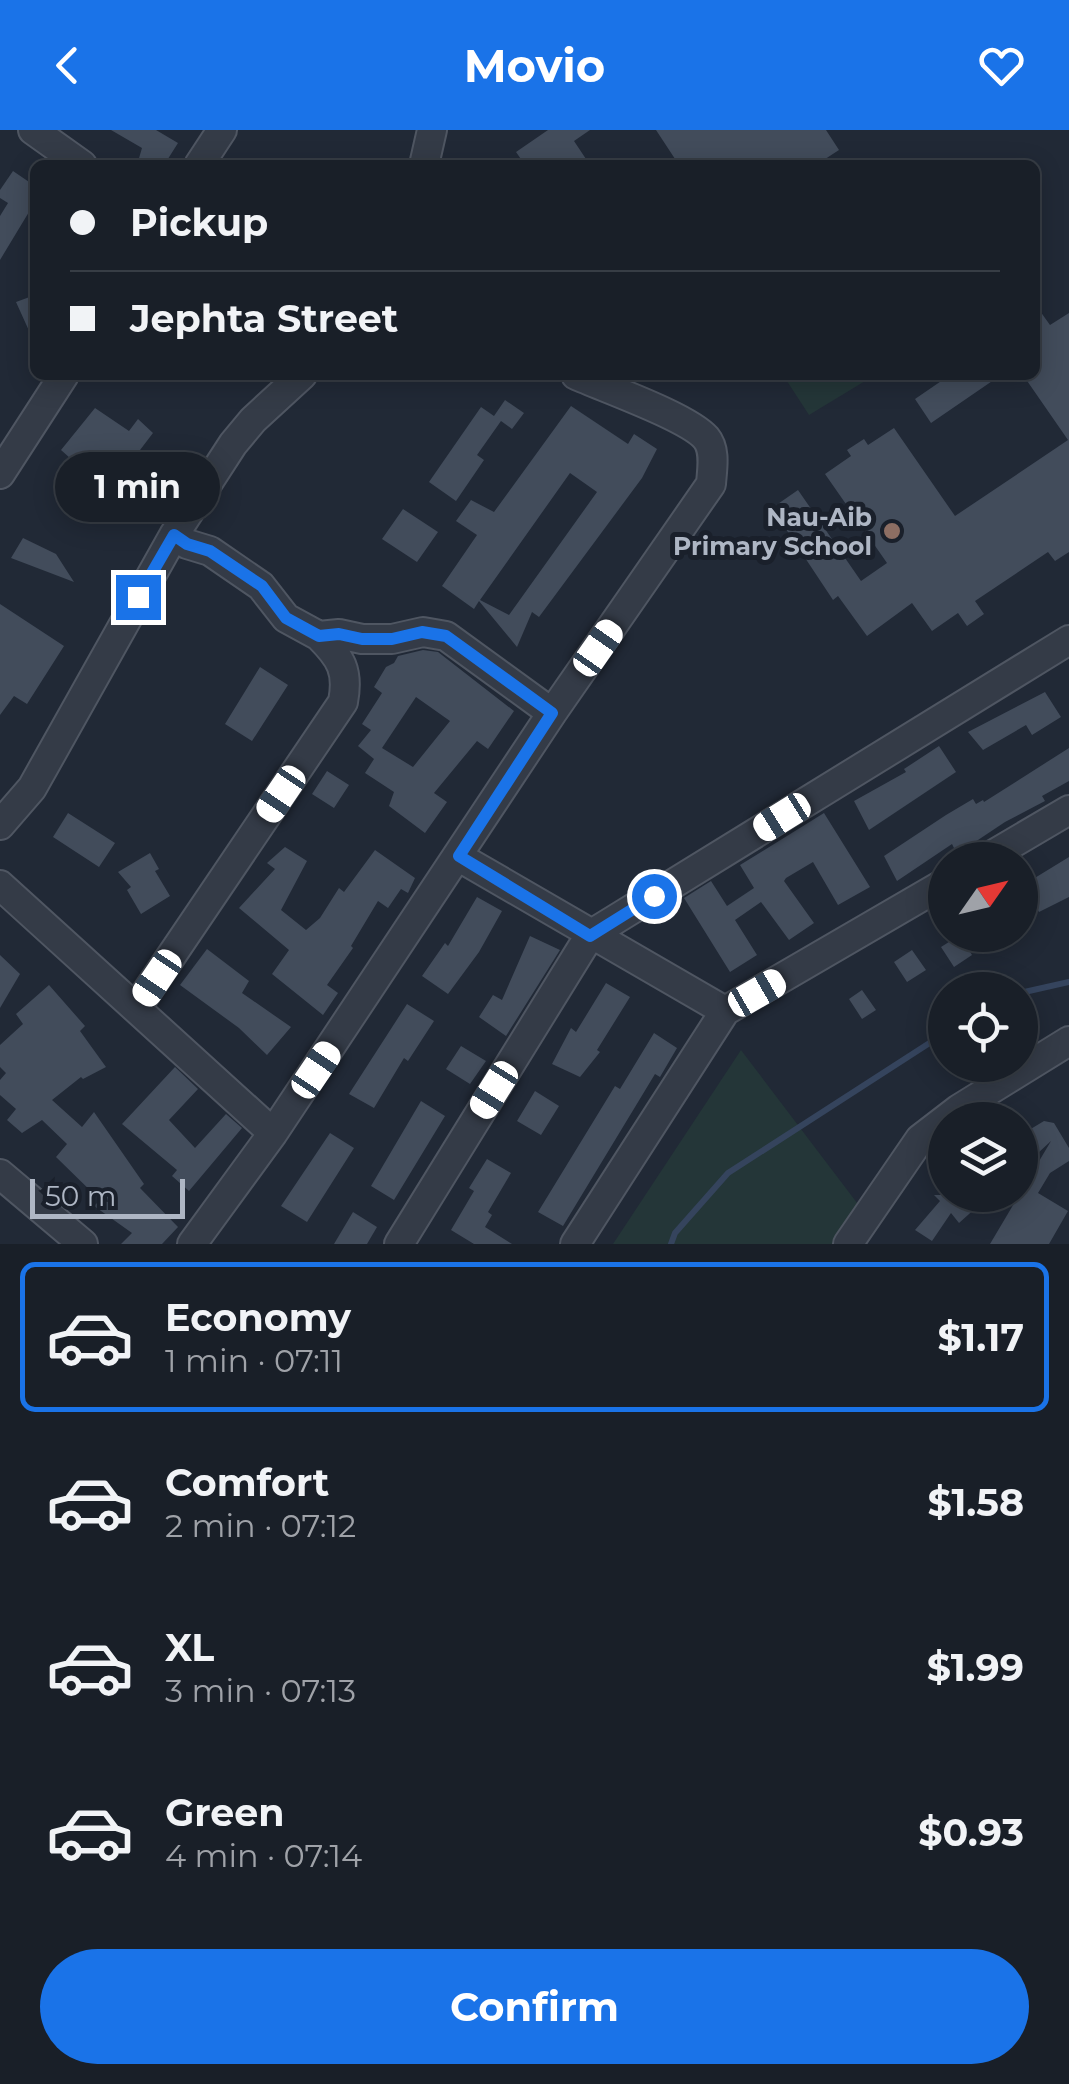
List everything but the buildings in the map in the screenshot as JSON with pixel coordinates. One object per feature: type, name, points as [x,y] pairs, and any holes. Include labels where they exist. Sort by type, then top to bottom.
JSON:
[{"type":"street","points":[[32,130],[75,160]]},
{"type":"street","points":[[202,160],[222,130]]},
{"type":"street","points":[[425,160],[432,130]]},
{"type":"street","points":[[0,474],[61,380]]},
{"type":"street","points":[[0,825],[32,788],[174,535],[233,444],[297,380]]},
{"type":"street","points":[[192,1244],[273,1133],[552,713],[711,484],[712,450],[706,437],[684,422],[587,380]]},
{"type":"street","points":[[136,1008],[343,702],[348,680],[341,658],[319,636],[286,618],[262,586],[210,551],[174,535]]},
{"type":"street","points":[[319,636],[392,639],[422,632],[446,636],[552,713]]},
{"type":"street","points":[[398,1244],[590,936],[1069,640]]},
{"type":"street","points":[[1015,842],[1069,810]]},
{"type":"street","points":[[459,856],[726,1012]]},
{"type":"street","points":[[0,885],[273,1133]]},
{"type":"street","points":[[575,1244],[726,1012],[928,893]]},
{"type":"street","points":[[848,1244],[920,1139],[959,1109],[1069,1041]]},
{"type":"street","points":[[0,1174],[83,1244]]},
{"type":"shaded area","points":[[786,380],[867,380],[809,415]]},
{"type":"shaded area","points":[[741,1050],[867,1216],[849,1244],[613,1244]]},
{"type":"waterway","points":[[1038,989],[1069,982]]},
{"type":"waterway","points":[[671,1244],[675,1233],[728,1173],[928,1044]]},
{"type":"place","name":"Nau-Aib Primary School","points":[[892,531]]},
{"type":"route","points":[[138,597],[174,535],[210,551],[262,586],[286,618],[319,636],[392,639],[422,632],[446,636],[552,713],[459,856],[590,936],[654,896]]}]
